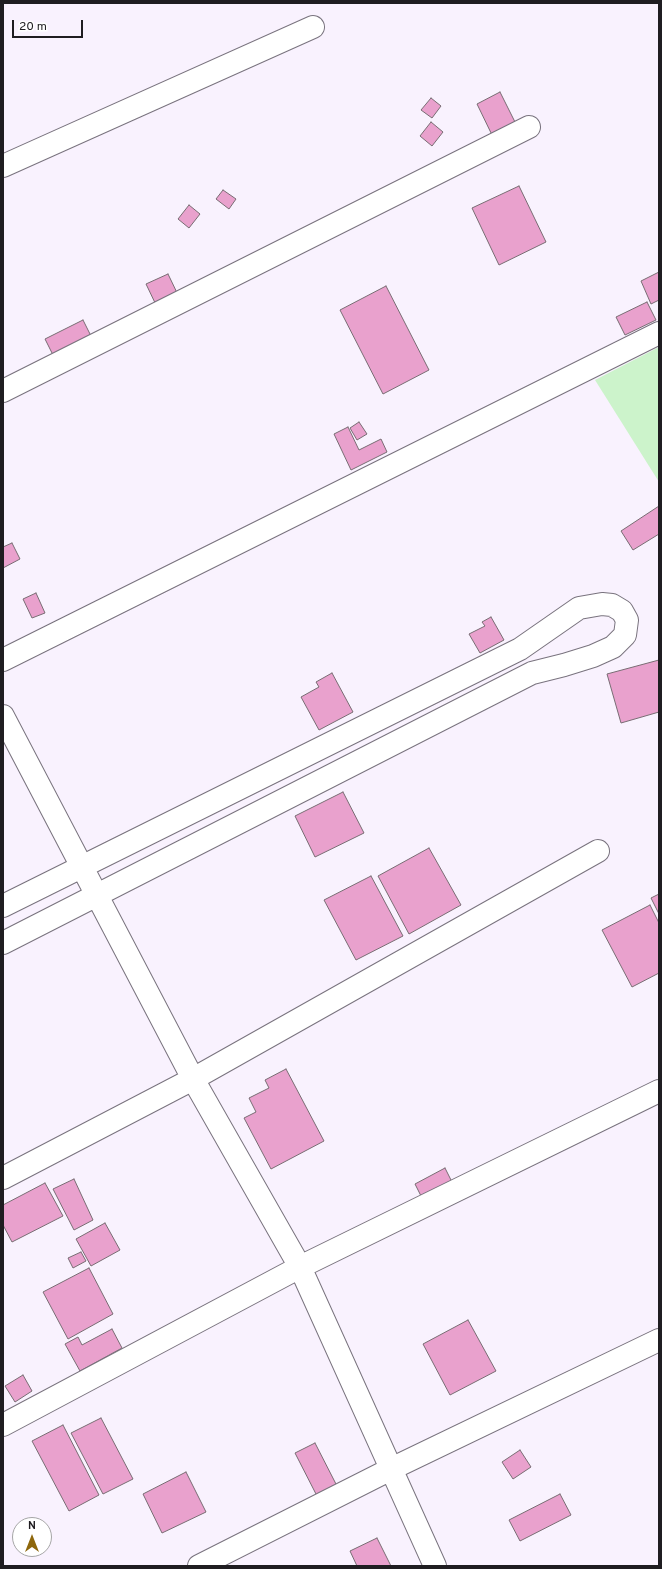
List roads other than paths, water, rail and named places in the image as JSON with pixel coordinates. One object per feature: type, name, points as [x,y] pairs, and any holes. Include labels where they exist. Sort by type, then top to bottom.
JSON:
[{"type":"street","points":[[3,166],[313,27]]},
{"type":"street","points":[[3,391],[529,127]]},
{"type":"street","points":[[3,660],[659,333]]},
{"type":"street","points":[[3,906],[520,649],[579,608],[602,604],[612,605],[622,611],[627,620],[625,635],[614,647],[564,666],[532,673],[3,943]]},
{"type":"street","points":[[520,649],[532,673]]},
{"type":"street","points":[[468,675],[481,699]]},
{"type":"street","points":[[3,716],[193,1079],[300,1267],[434,1566]]},
{"type":"street","points":[[3,1178],[193,1079],[598,851]]},
{"type":"street","points":[[3,1424],[300,1267],[659,1091]]},
{"type":"street","points":[[199,1566],[391,1468],[659,1340]]}]
